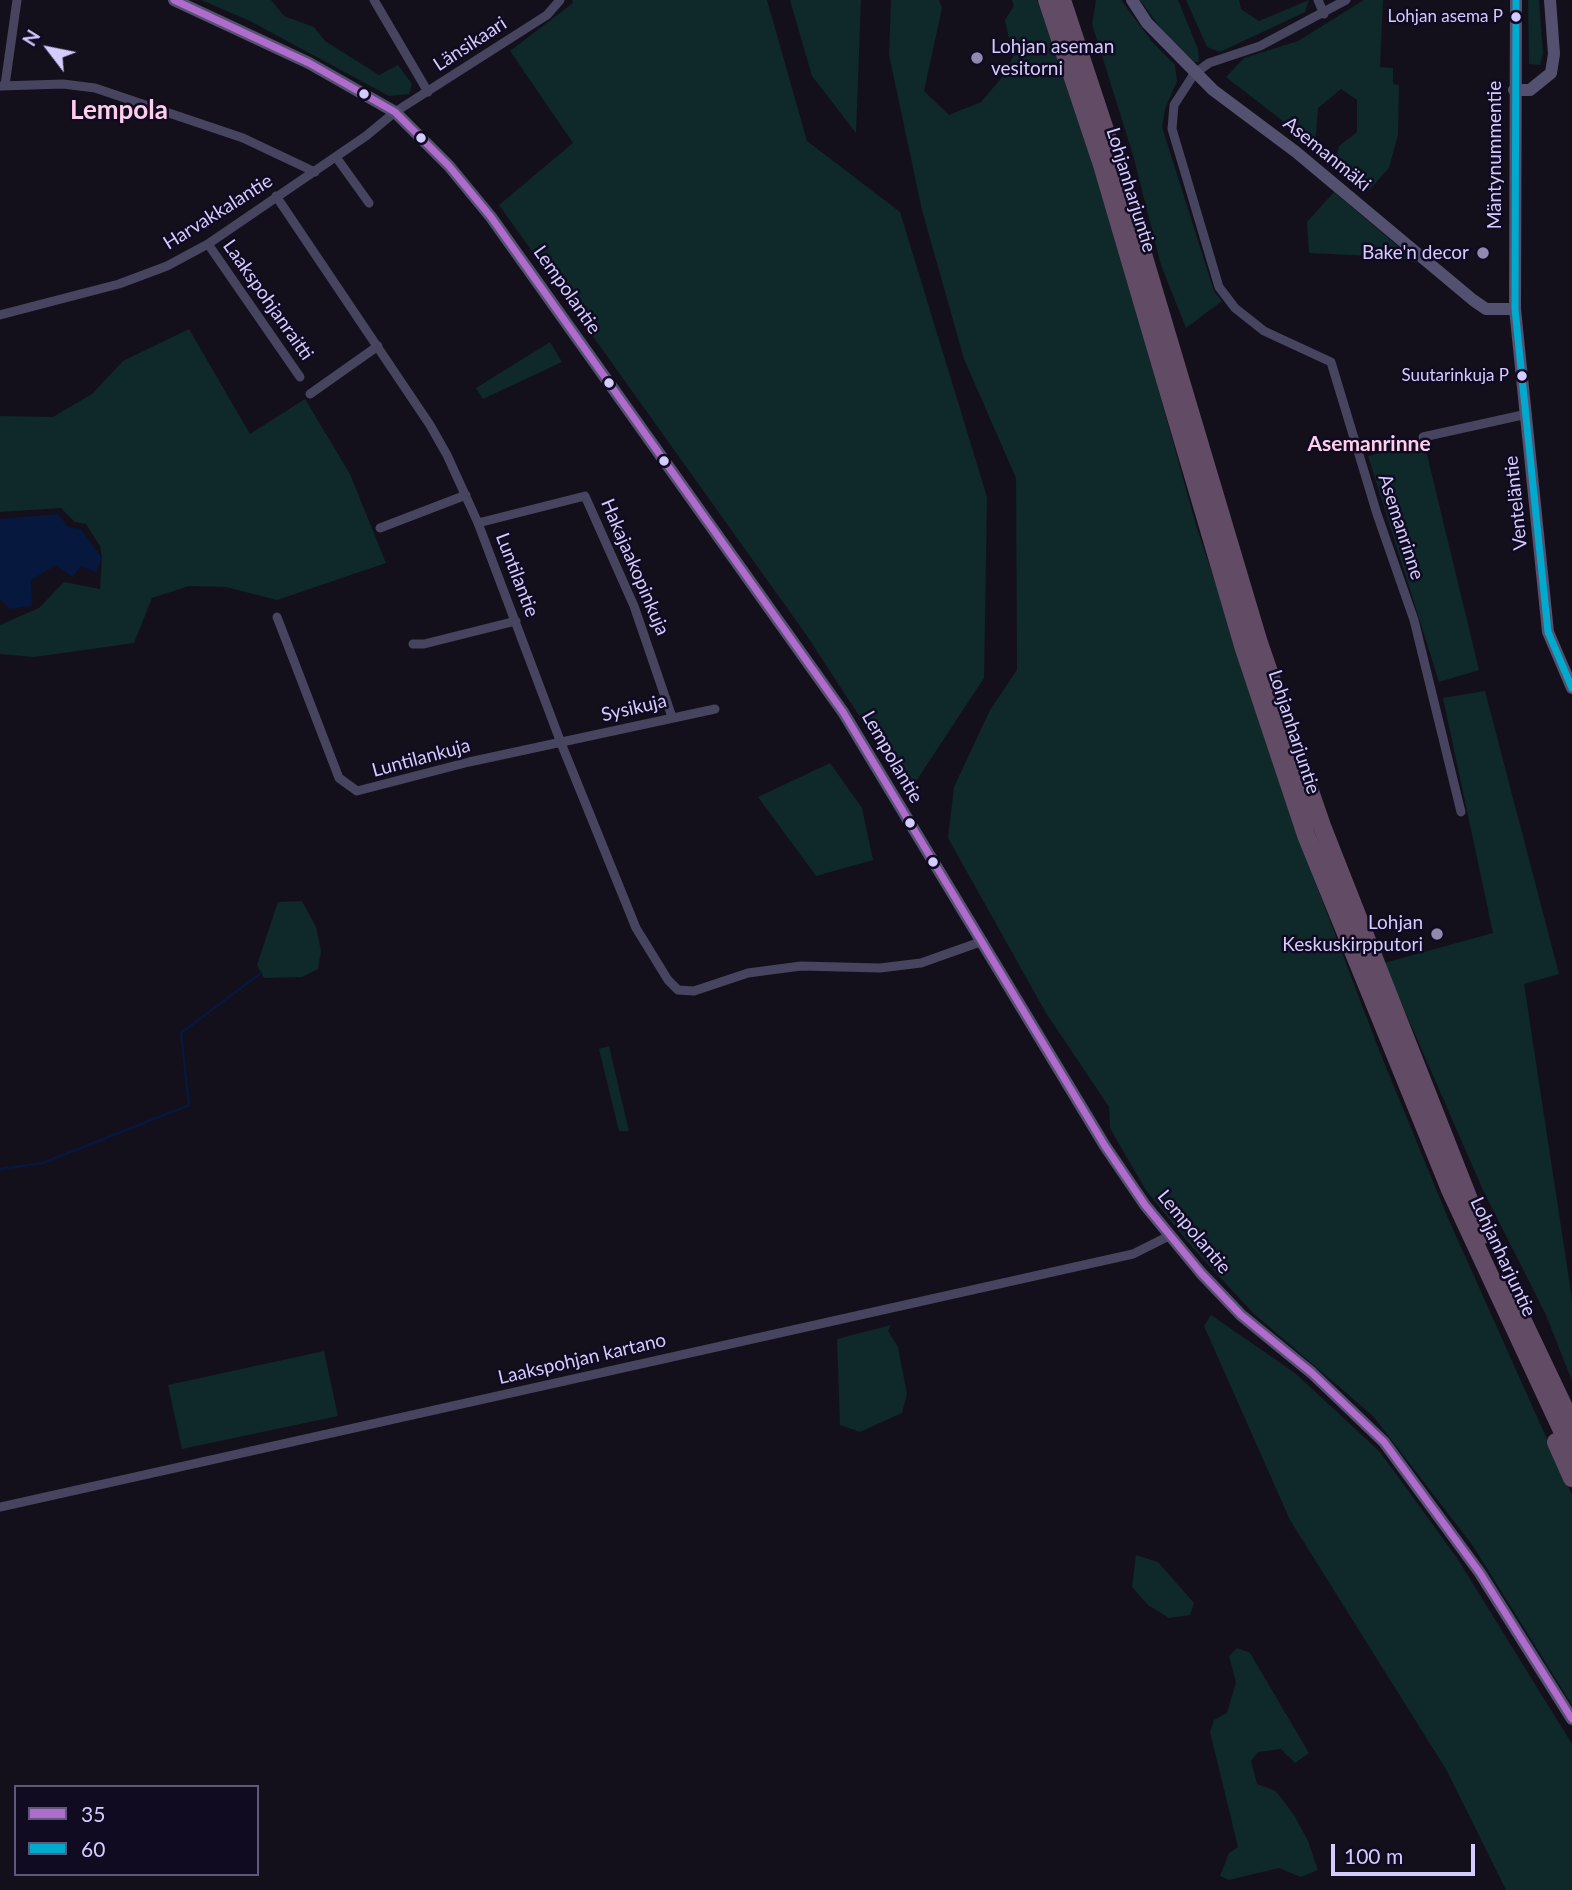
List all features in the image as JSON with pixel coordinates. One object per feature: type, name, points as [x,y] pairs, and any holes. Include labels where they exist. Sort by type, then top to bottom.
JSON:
[{"type":"highway","name":"Lohjanharjuntie","points":[[1047,0],[1102,165],[1244,649],[1306,835],[1451,1192],[1534,1376],[1572,1452]]},
{"type":"highway","name":"Lohjanharjuntie","points":[[1062,0],[1115,160],[1259,643],[1322,825],[1462,1187],[1572,1424]]},
{"type":"highway","points":[[1534,1376],[1541,1409],[1572,1478]]},
{"type":"street","points":[[17,0],[2,85],[63,84],[128,97],[243,138],[315,172]]},
{"type":"street","name":"Lempolantie","points":[[174,0],[310,63],[395,111],[449,166],[491,217],[844,712],[1105,1146],[1168,1236],[1241,1315],[1312,1373],[1384,1442],[1480,1573],[1572,1719]]},
{"type":"street","points":[[374,0],[428,92]]},
{"type":"street","name":"Länsikaari","points":[[395,111],[547,15],[560,0]]},
{"type":"street","name":"Asemanmäki","points":[[1132,0],[1147,23],[1194,74],[1305,159],[1473,300],[1486,309],[1515,309]]},
{"type":"street","points":[[1318,0],[1324,14]]},
{"type":"street","points":[[1194,74],[1209,63],[1261,46],[1346,0]]},
{"type":"street","name":"Mäntynummentie","points":[[1515,309],[1516,0]]},
{"type":"street","points":[[1514,90],[1530,90],[1551,73],[1554,54],[1550,0]]},
{"type":"street","name":"Asemanrinne","points":[[1194,74],[1174,105],[1172,129],[1219,287],[1235,308],[1265,331],[1331,362],[1377,514],[1414,620],[1461,811]]},
{"type":"street","name":"Harvakkalantie","points":[[0,315],[119,284],[167,266],[208,244],[315,172],[395,111]]},
{"type":"street","points":[[336,157],[369,203]]},
{"type":"street","name":"Luntilantie","points":[[276,196],[430,425],[466,495],[561,743],[636,928],[668,980],[678,990],[694,991],[748,973],[801,966],[880,968],[921,963],[983,941]]},
{"type":"street","name":"Laakspohjanraitti","points":[[208,244],[300,377]]},
{"type":"street","name":"Venteläntie","points":[[1515,309],[1548,632],[1572,688]]},
{"type":"street","points":[[310,394],[378,346]]},
{"type":"street","points":[[1423,437],[1527,414]]},
{"type":"street","points":[[380,528],[466,495]]},
{"type":"street","name":"Hakajaakopinkuja","points":[[478,523],[569,498],[586,496],[634,606],[672,717]]},
{"type":"street","name":"Luntilankuja","points":[[277,617],[339,778],[357,791],[561,743]]},
{"type":"street","points":[[413,644],[424,644],[516,621]]},
{"type":"street","name":"Sysikuja","points":[[561,743],[715,709]]},
{"type":"street","name":"Laakspohjan kartano","points":[[0,1507],[1133,1254],[1168,1236]]},
{"type":"green space","points":[[201,0],[271,0],[284,16],[314,27],[325,41],[379,75],[398,65],[412,84],[409,94],[389,96],[250,21]]},
{"type":"green space","points":[[572,0],[767,0],[807,141],[900,212],[987,497],[984,678],[909,792],[805,633],[499,205],[573,143],[510,51],[573,3]]},
{"type":"green space","points":[[790,0],[861,0],[856,133],[812,76]]},
{"type":"green space","points":[[891,0],[939,0],[942,8],[924,91],[949,115],[981,102],[1004,75],[1013,57],[1005,20],[1014,6],[1012,0],[1037,0],[1054,42],[1117,240],[1196,525],[1313,876],[1379,1050],[1448,1218],[1572,1495],[1572,1705],[1473,1546],[1373,1416],[1253,1313],[1192,1247],[1145,1189],[1110,1128],[1109,1107],[1046,1013],[948,838],[954,787],[990,710],[1017,670],[1016,478],[964,359],[922,210],[889,55]]},
{"type":"green space","points":[[1096,0],[1121,0],[1153,43],[1175,65],[1177,81],[1165,109],[1162,127],[1214,291],[1222,301],[1186,328],[1161,265],[1133,155],[1092,24]]},
{"type":"green space","points":[[1140,0],[1178,0],[1198,49],[1199,62],[1194,62],[1162,30]]},
{"type":"green space","points":[[1186,0],[1239,0],[1241,9],[1259,21],[1309,0],[1305,12],[1220,52],[1207,47]]},
{"type":"green space","points":[[1364,0],[1383,0],[1380,67],[1393,68],[1393,84],[1399,85],[1398,135],[1389,168],[1369,190],[1335,163],[1339,146],[1357,132],[1357,100],[1341,89],[1318,108],[1315,146],[1226,77],[1244,58],[1298,41]]},
{"type":"green space","points":[[1528,0],[1539,0],[1543,53],[1540,65],[1529,64]]},
{"type":"green space","points":[[1334,192],[1418,263],[1393,257],[1309,253],[1307,222]]},
{"type":"green space","points":[[189,329],[250,434],[305,399],[350,474],[386,563],[277,600],[226,587],[189,586],[152,598],[134,643],[34,657],[0,654],[0,625],[39,608],[64,582],[100,589],[102,558],[100,546],[86,524],[75,522],[61,508],[0,512],[0,416],[53,417],[92,394],[123,361]]},
{"type":"green space","points":[[550,342],[562,362],[483,399],[476,388]]},
{"type":"green space","points":[[1424,442],[1479,670],[1439,682],[1368,456]]},
{"type":"green space","points":[[1485,691],[1559,974],[1524,984],[1572,1299],[1572,1381],[1546,1315],[1482,1188],[1384,963],[1493,933],[1443,698]]},
{"type":"green space","points":[[830,763],[862,808],[873,860],[816,876],[758,797]]},
{"type":"green space","points":[[302,901],[316,927],[321,951],[318,969],[302,977],[264,978],[257,965],[278,902]]},
{"type":"green space","points":[[609,1046],[629,1131],[619,1131],[599,1049]]},
{"type":"green space","points":[[1211,1315],[1295,1373],[1380,1452],[1457,1558],[1572,1744],[1572,1890],[1506,1890],[1447,1771],[1290,1520],[1204,1326]]},
{"type":"green space","points":[[891,1325],[888,1331],[898,1347],[907,1394],[902,1413],[860,1432],[840,1425],[837,1339]]},
{"type":"green space","points":[[324,1351],[338,1416],[182,1449],[168,1385]]},
{"type":"green space","points":[[1136,1555],[1158,1562],[1194,1603],[1190,1615],[1169,1618],[1148,1605],[1132,1587]]},
{"type":"green space","points":[[1237,1648],[1250,1653],[1309,1753],[1295,1763],[1281,1749],[1258,1752],[1251,1761],[1257,1784],[1276,1791],[1294,1815],[1308,1841],[1318,1870],[1301,1877],[1279,1868],[1229,1880],[1220,1876],[1229,1853],[1238,1847],[1210,1732],[1214,1720],[1227,1713],[1236,1682],[1229,1656]]},
{"type":"water","points":[[58,514],[68,527],[81,529],[102,558],[96,572],[81,566],[73,577],[56,565],[31,580],[32,606],[10,609],[0,599],[0,519]]},
{"type":"waterway","points":[[0,1169],[43,1163],[189,1105],[181,1033],[261,973]]},
{"type":"transit line","name":"35","points":[[174,0],[309,63],[395,112],[449,166],[491,217],[843,712],[1105,1146],[1145,1205],[1201,1273],[1241,1315],[1312,1373],[1384,1442],[1480,1573],[1572,1719]]},
{"type":"transit line","name":"60","points":[[1516,0],[1515,309],[1548,632],[1572,688]]},
{"type":"place","name":"Lohjan asema P","points":[[1516,17]]},
{"type":"place","name":"Lohjan aseman vesitorni","points":[[977,58]]},
{"type":"place","name":"Bake'n decor","points":[[1483,253]]},
{"type":"place","name":"Suutarinkuja P","points":[[1522,376]]},
{"type":"place","name":"Lohjan Keskuskirpputori","points":[[1437,934]]},
{"type":"district","name":"Lempola","points":[[119,111]]},
{"type":"district","name":"Asemanrinne","points":[[1369,444]]}]
